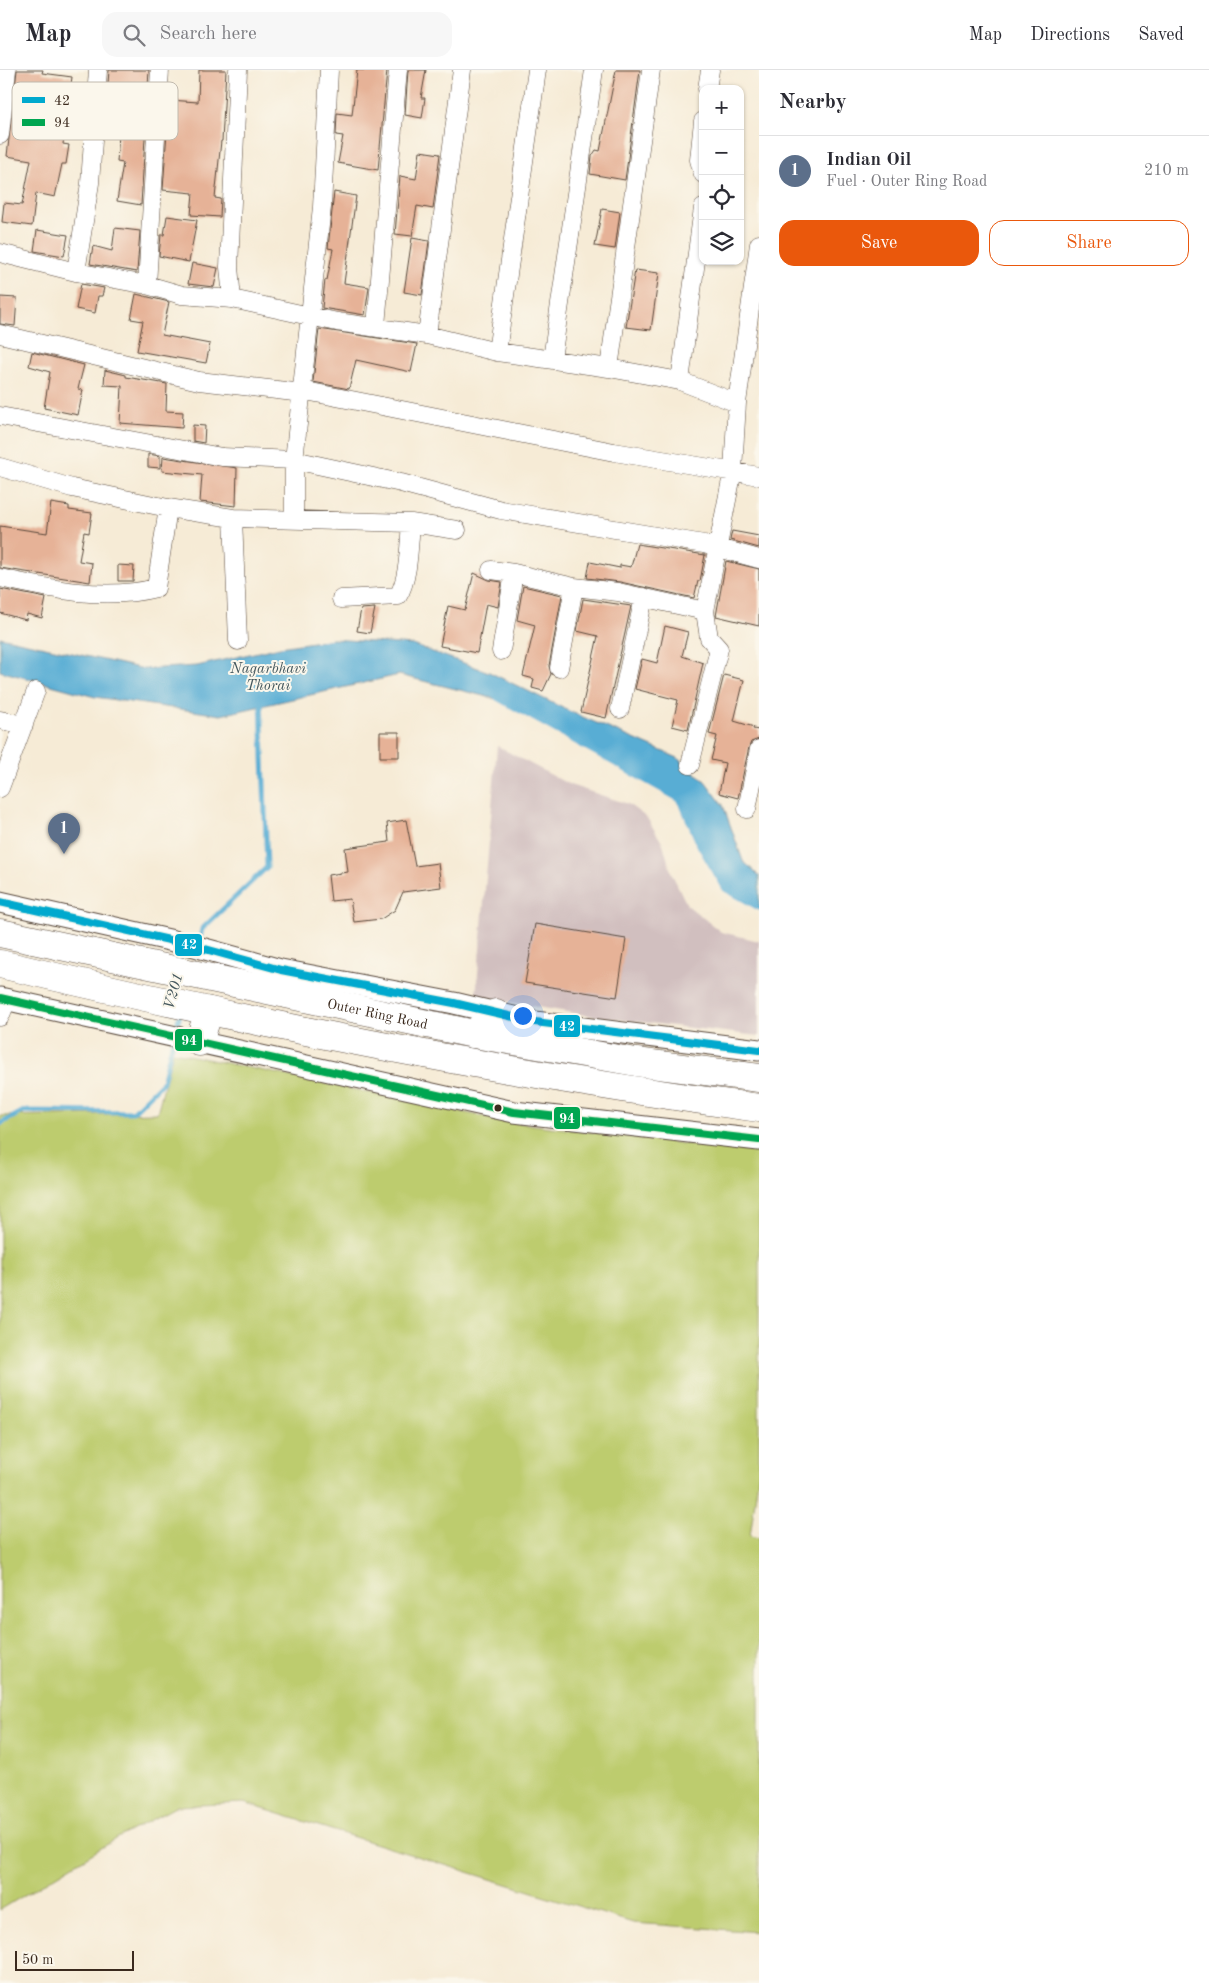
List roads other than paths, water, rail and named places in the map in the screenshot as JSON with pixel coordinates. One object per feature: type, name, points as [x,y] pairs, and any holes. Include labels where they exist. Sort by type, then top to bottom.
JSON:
[{"type":"highway","name":"Outer Ring Road","points":[[0,934],[474,1034],[636,1062],[759,1078]]},
{"type":"highway","points":[[0,964],[273,1026],[635,1092],[759,1108]]},
{"type":"highway","points":[[191,1007],[192,1041]]},
{"type":"highway","points":[[474,1034],[496,1012]]},
{"type":"street","points":[[0,135],[7,70]]},
{"type":"street","points":[[232,299],[229,267],[238,70]]},
{"type":"street","points":[[294,518],[294,460],[301,390],[312,316],[322,207],[329,70]]},
{"type":"street","points":[[376,326],[398,70]]},
{"type":"street","points":[[427,335],[462,70]]},
{"type":"street","points":[[496,352],[537,70]]},
{"type":"street","points":[[552,359],[594,70]]},
{"type":"street","points":[[609,368],[651,70]]},
{"type":"street","points":[[708,85],[710,70]]},
{"type":"street","points":[[76,272],[90,183],[93,140]]},
{"type":"street","points":[[147,285],[156,140]]},
{"type":"street","points":[[680,381],[701,220]]},
{"type":"street","points":[[690,765],[720,649],[709,638],[705,611],[733,470],[737,403],[759,244]]},
{"type":"street","points":[[0,252],[76,272],[147,285],[182,295],[232,299],[312,316],[427,335],[496,352],[552,359],[680,381],[737,403]]},
{"type":"street","points":[[0,334],[199,381],[294,392],[301,390],[614,452],[733,470],[759,476]]},
{"type":"street","points":[[0,416],[222,457],[294,460],[400,483],[501,510],[704,544],[759,559]]},
{"type":"street","points":[[0,466],[72,488],[168,508],[233,518],[294,518],[411,523],[456,530]]},
{"type":"street","points":[[0,578],[57,590],[130,593],[156,588],[168,508]]},
{"type":"street","points":[[233,518],[238,641]]},
{"type":"street","points":[[341,599],[398,596],[401,591],[408,558],[411,523]]},
{"type":"street","points":[[491,570],[514,573],[574,587],[644,597],[705,611]]},
{"type":"street","points":[[502,651],[514,573]]},
{"type":"street","points":[[559,668],[574,587]]},
{"type":"street","points":[[620,709],[644,597]]},
{"type":"street","points":[[0,788],[36,691]]},
{"type":"street","points":[[0,720],[24,725]]},
{"type":"street","points":[[747,809],[759,749]]},
{"type":"street","points":[[0,902],[187,944],[281,970],[496,1012],[535,1022],[759,1050]]},
{"type":"street","points":[[2,1005],[164,1035],[514,1112],[759,1140]]},
{"type":"water","name":"Nagarbhavi Thorai","points":[[0,637],[144,669],[197,666],[280,647],[333,639],[413,645],[489,672],[571,712],[678,758],[705,781],[723,805],[743,861],[759,876],[759,908],[725,889],[699,845],[680,800],[500,700],[399,675],[221,715],[95,697],[0,671]]},
{"type":"waterway","name":"Nagarbhavi Thorai","points":[[497,698],[680,800],[700,847],[725,889],[759,908]]},
{"type":"waterway","name":"V201","points":[[199,943],[202,929],[267,867],[261,700]]},
{"type":"waterway","name":"V201","points":[[175,1032],[180,1014]]},
{"type":"waterway","name":"V201","points":[[0,1124],[24,1111],[133,1112],[163,1082],[173,1040]]},
{"type":"place","name":"Indian Oil","points":[[64,854]]}]
